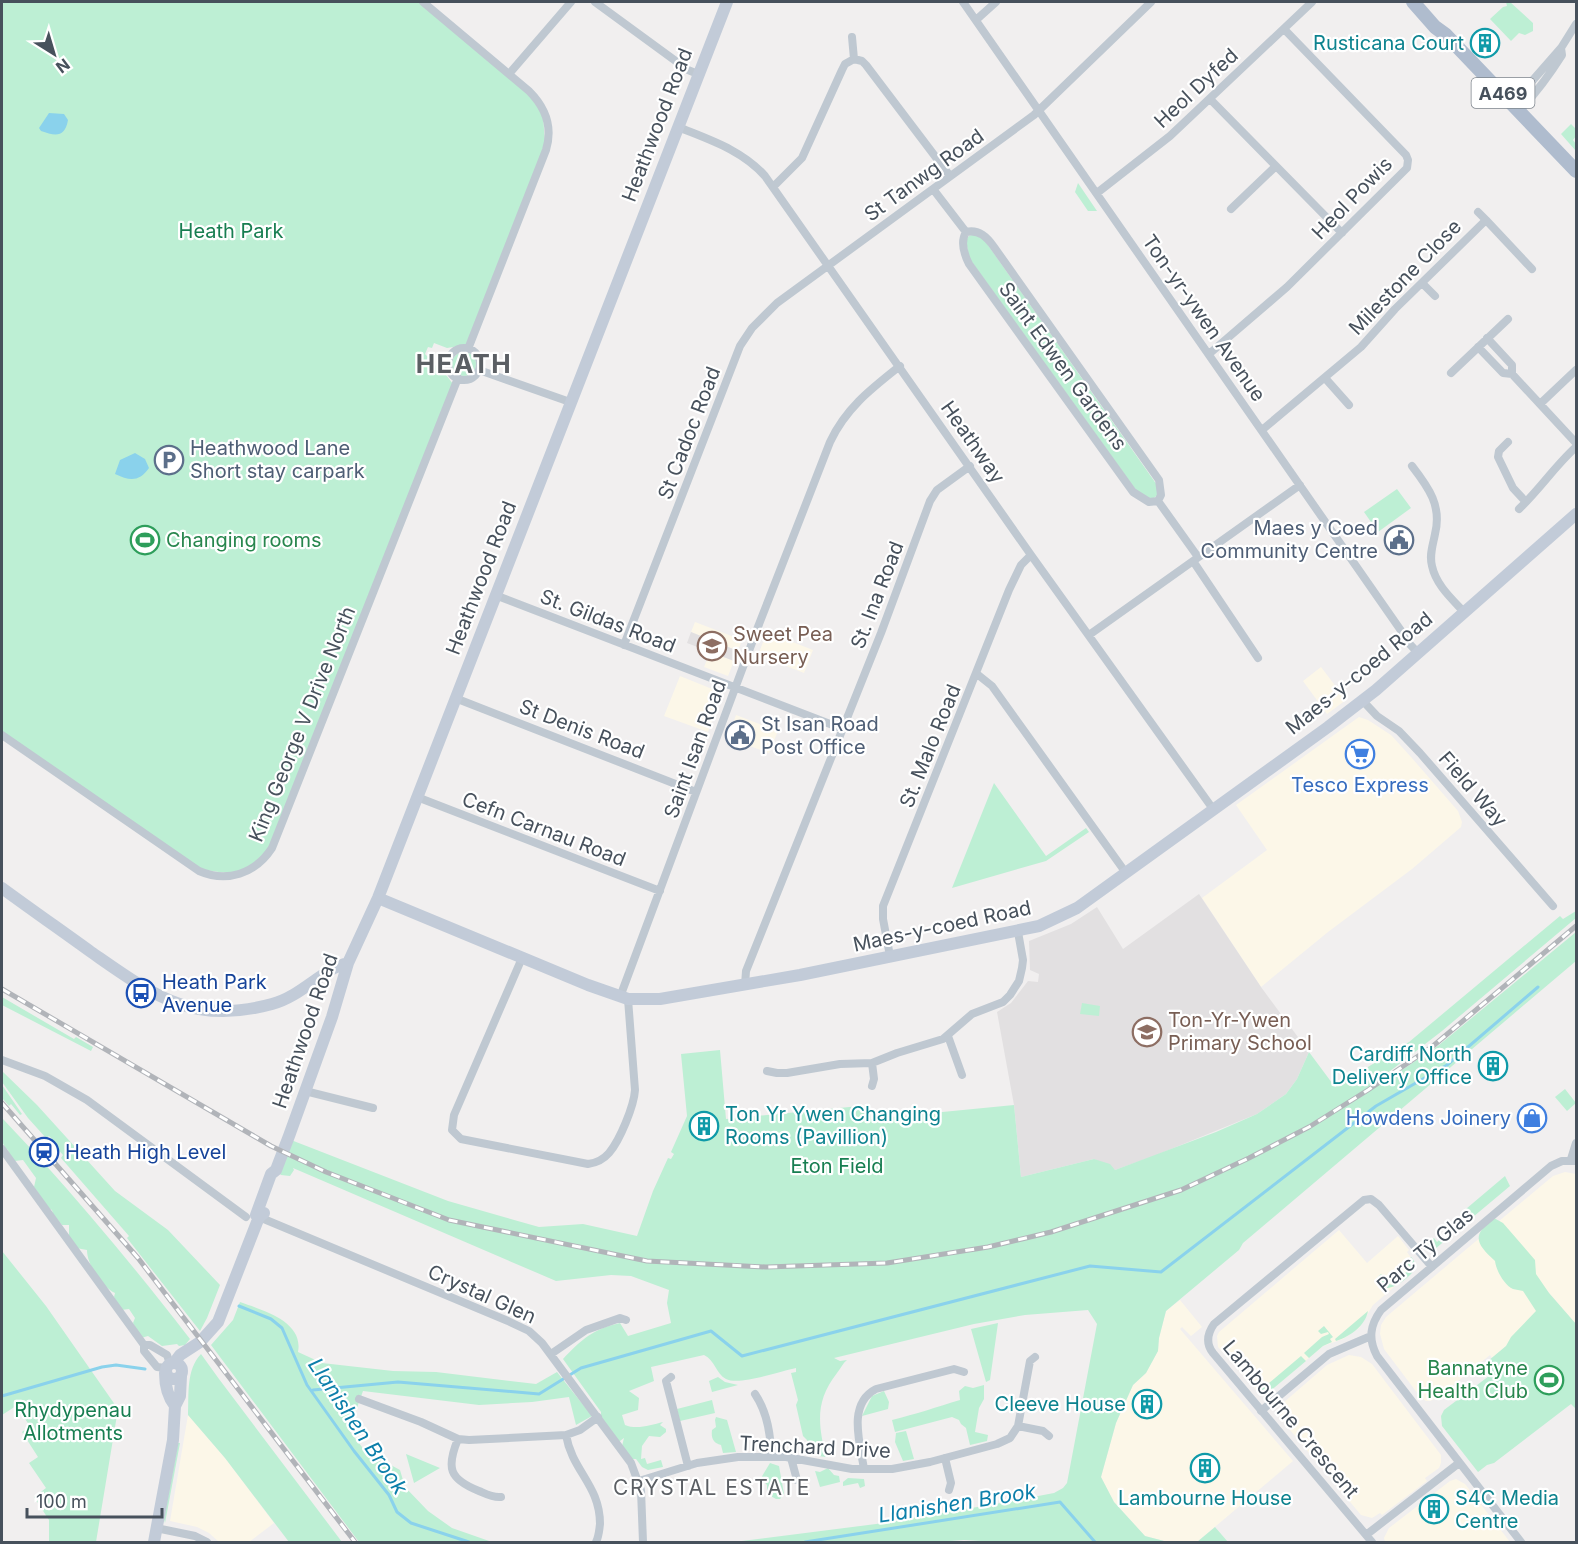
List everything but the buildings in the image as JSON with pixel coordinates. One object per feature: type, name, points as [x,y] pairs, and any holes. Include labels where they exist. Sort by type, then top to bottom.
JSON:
[{"type":"main road","name":"A469","points":[[1413,2],[1435,27],[1446,35],[1515,105],[1576,171]]},
{"type":"street","points":[[423,2],[529,91],[542,106],[548,123],[549,142],[468,349]]},
{"type":"street","points":[[509,74],[571,2]]},
{"type":"street","points":[[597,2],[688,70],[698,74]]},
{"type":"street","name":"Heathwood Road","points":[[173,1369],[180,1355],[195,1347],[214,1328],[222,1316],[259,1217],[256,1215],[271,1174],[276,1170],[332,1017],[348,963],[378,898],[727,2]]},
{"type":"street","name":"Ton-yr-ywen Avenue","points":[[963,2],[1405,639],[1418,653]]},
{"type":"street","points":[[976,20],[996,2]]},
{"type":"street","name":"St Tanwg Road","points":[[829,266],[1038,110],[1151,2]]},
{"type":"street","name":"Heol Dyfed","points":[[1097,193],[1148,154],[1210,99],[1312,2]]},
{"type":"street","points":[[1515,105],[1561,48],[1576,24]]},
{"type":"street","name":"Heol Powis","points":[[1209,354],[1266,306],[1407,168],[1406,154],[1284,29]]},
{"type":"street","points":[[852,37],[854,59]]},
{"type":"street","points":[[1515,105],[1554,68],[1562,55],[1561,48]]},
{"type":"street","points":[[773,187],[802,158],[842,69],[845,64],[854,59],[866,65],[950,176]]},
{"type":"street","points":[[1210,99],[1342,233]]},
{"type":"street","name":"Heathway","points":[[678,127],[732,150],[759,169],[1213,809]]},
{"type":"street","points":[[1231,209],[1276,166]]},
{"type":"street","name":"Saint Edwen Gardens","points":[[933,189],[966,232]]},
{"type":"street","points":[[1479,212],[1486,220]]},
{"type":"street","name":"Milestone Close","points":[[1262,430],[1361,347],[1395,309],[1486,220],[1532,269]]},
{"type":"street","name":"Saint Edwen Gardens","points":[[966,232],[977,231],[994,247],[1159,480],[1161,495],[1158,501]]},
{"type":"street","name":"Saint Edwen Gardens","points":[[966,232],[963,242],[964,251],[975,273],[1133,492],[1149,502],[1158,501]]},
{"type":"street","name":"St Cadoc Road","points":[[624,645],[745,337],[769,310],[829,266]]},
{"type":"street","points":[[1422,283],[1435,296]]},
{"type":"street","points":[[1451,373],[1508,319]]},
{"type":"street","points":[[1487,338],[1512,364],[1512,374]]},
{"type":"street","points":[[1478,347],[1503,373],[1512,374],[1576,445],[1523,506],[1498,457],[1499,451],[1508,442]]},
{"type":"street","points":[[468,349],[477,356],[479,370],[468,379],[458,378],[451,373],[449,360],[455,351],[468,349]]},
{"type":"street","name":"Saint Isan Road","points":[[624,998],[696,792],[837,428],[862,396],[900,366]]},
{"type":"street","points":[[479,370],[570,402]]},
{"type":"street","points":[[1540,404],[1576,370]]},
{"type":"street","name":"King George V Drive North","points":[[2,735],[199,871],[227,877],[242,874],[254,867],[272,848],[458,378]]},
{"type":"street","points":[[1324,378],[1349,405]]},
{"type":"street","name":"St. Ina Road","points":[[745,985],[746,971],[843,729],[933,494],[970,466]]},
{"type":"street","points":[[1412,466],[1428,486],[1438,512],[1431,552],[1434,574],[1464,612]]},
{"type":"street","points":[[1089,636],[1300,485]]},
{"type":"street","name":"Saint Edwen Gardens","points":[[1158,501],[1258,658]]},
{"type":"street","name":"Maes-y-coed Road","points":[[378,898],[522,958],[624,998],[639,1001],[745,985],[1039,926],[1066,914],[1126,873],[1362,700],[1576,513]]},
{"type":"street","name":"St. Malo Road","points":[[890,956],[883,919],[883,906],[1009,590],[1025,559],[1031,555]]},
{"type":"street","name":"St. Gildas Road","points":[[495,595],[843,729]]},
{"type":"street","points":[[977,674],[992,686],[1126,873]]},
{"type":"street","name":"St Denis Road","points":[[455,698],[696,792]]},
{"type":"street","name":"Field Way","points":[[1362,700],[1384,722],[1399,731],[1420,753],[1553,906]]},
{"type":"street","name":"Cefn Carnau Road","points":[[417,797],[660,891]]},
{"type":"street","points":[[2,888],[139,985],[164,999],[191,1008],[223,1011],[276,1003],[299,993],[339,965],[348,963]]},
{"type":"street","points":[[767,1071],[787,1073],[840,1064],[872,1063],[948,1036],[972,1014],[1003,1002],[1010,995],[1022,968],[1023,960],[1018,932]]},
{"type":"street","points":[[522,958],[464,1089],[452,1122],[454,1133],[461,1139],[593,1163],[604,1158],[614,1147],[634,1098],[624,998]]},
{"type":"street","points":[[948,1036],[962,1075]]},
{"type":"street","points":[[2,1060],[45,1076],[87,1100],[246,1217]]},
{"type":"street","points":[[872,1063],[874,1079],[872,1086]]},
{"type":"street","points":[[305,1091],[373,1108]]},
{"type":"street","points":[[1574,1160],[1576,1143]]},
{"type":"street","points":[[2,1149],[144,1345],[144,1351],[157,1367],[173,1369]]},
{"type":"street","name":"Parc Tŷ Glas","points":[[1371,1336],[1372,1327],[1381,1310],[1551,1166],[1562,1161],[1574,1160]]},
{"type":"street","name":"Lambourne Crescent","points":[[1432,1267],[1379,1204],[1371,1199],[1359,1202],[1211,1329],[1208,1340],[1209,1349],[1369,1539],[1459,1463]]},
{"type":"street","name":"Crystal Glen","points":[[259,1217],[520,1326],[537,1337],[552,1354],[631,1463],[639,1481],[642,1499],[643,1542]]},
{"type":"street","points":[[552,1354],[586,1330],[620,1318],[626,1320]]},
{"type":"street","points":[[1261,1411],[1329,1354],[1371,1336],[1377,1356],[1521,1542]]},
{"type":"street","points":[[144,1345],[150,1345],[167,1355],[180,1396],[175,1406],[173,1440],[154,1542]]},
{"type":"street","points":[[1035,1357],[1030,1361],[1018,1426],[1043,1431],[1049,1436]]},
{"type":"street","points":[[864,1469],[857,1417],[860,1406],[867,1395],[876,1389],[954,1369],[964,1371]]},
{"type":"street","points":[[671,1377],[666,1381],[688,1466]]},
{"type":"street","points":[[755,1394],[763,1406],[770,1437],[771,1457]]},
{"type":"street","points":[[359,1399],[421,1422],[458,1439],[469,1440],[566,1435],[580,1430],[598,1417]]},
{"type":"street","name":"Trenchard Drive","points":[[639,1481],[688,1466],[723,1459],[771,1457],[791,1458],[846,1468],[906,1467],[1004,1442],[1010,1438],[1018,1426]]},
{"type":"street","points":[[566,1435],[570,1452],[598,1502],[599,1536],[596,1542]]},
{"type":"street","points":[[458,1439],[451,1463],[456,1478],[464,1485],[489,1496],[501,1497]]},
{"type":"street","points":[[791,1458],[797,1480]]},
{"type":"street","points":[[945,1458],[951,1483],[949,1490]]},
{"type":"street","points":[[156,1528],[195,1536],[207,1542]]},
{"type":"shaded area","points":[[695,622],[742,640],[738,651],[691,632]]},
{"type":"shaded area","name":"Sweet Pea Nursery","points":[[691,632],[738,651],[734,661],[687,643]]},
{"type":"shaded area","points":[[767,632],[813,650],[804,673],[758,655]]},
{"type":"shaded area","points":[[710,652],[734,661],[728,676],[704,667]]},
{"type":"shaded area","points":[[1321,667],[1346,700],[1327,714],[1303,681]]},
{"type":"shaded area","points":[[680,676],[722,693],[708,732],[664,716]]},
{"type":"shaded area","points":[[736,715],[778,731],[769,753],[728,738]]},
{"type":"shaded area","points":[[1359,717],[1391,735],[1458,811],[1462,822],[1461,827],[1412,869],[1328,932],[1261,987],[1202,898],[1267,850],[1236,805]]},
{"type":"shaded area","name":"Ton-Yr-Ywen Primary School","points":[[1199,894],[1261,987],[1309,1052],[1297,1079],[1286,1094],[1257,1114],[1115,1170],[1094,1159],[1021,1177],[1014,1105],[997,1012],[1011,1003],[1028,981],[1038,982],[1039,974],[1030,970],[1029,941],[1071,924],[1097,907],[1123,949]]},
{"type":"shaded area","points":[[1565,1172],[1576,1174],[1576,1324],[1492,1227],[1553,1176]]},
{"type":"shaded area","points":[[1339,1230],[1367,1263],[1398,1236],[1409,1250],[1407,1252],[1414,1262],[1413,1271],[1373,1305],[1359,1328],[1343,1339],[1323,1346],[1269,1392],[1258,1392],[1218,1347],[1219,1332]]},
{"type":"shaded area","points":[[1482,1236],[1547,1312],[1492,1358],[1490,1355],[1437,1398],[1426,1401],[1421,1398],[1384,1349],[1380,1334],[1381,1325],[1386,1317]]},
{"type":"shaded area","points":[[1180,1300],[1202,1327],[1191,1336],[1182,1327],[1180,1329],[1293,1461],[1197,1542],[1168,1542],[1145,1536],[1114,1502],[1101,1477],[1116,1423],[1133,1385],[1146,1373],[1158,1351],[1166,1311]]},
{"type":"shaded area","points":[[1349,1355],[1361,1357],[1372,1364],[1441,1455],[1439,1468],[1425,1478],[1427,1481],[1382,1515],[1380,1513],[1372,1518],[1361,1515],[1280,1418],[1279,1413],[1283,1403],[1327,1365]]},
{"type":"shaded area","points":[[188,1415],[225,1458],[274,1523],[249,1542],[219,1542],[209,1533],[197,1527],[170,1521]]},
{"type":"shaded area","points":[[1456,1479],[1465,1484],[1510,1542],[1385,1542],[1384,1538],[1389,1528],[1450,1481]]},
{"type":"green space","name":"Heath Park","points":[[2,2],[420,2],[525,90],[543,114],[545,144],[466,345],[447,348],[434,343],[432,348],[428,347],[425,354],[428,357],[426,362],[440,367],[453,384],[268,849],[252,864],[238,871],[222,872],[200,869],[2,732]]},
{"type":"green space","points":[[1506,2],[1510,2],[1533,23],[1533,31],[1525,35],[1519,33],[1511,41],[1490,19],[1507,6]]},
{"type":"green space","points":[[1571,124],[1576,129],[1576,136],[1573,140],[1576,144],[1576,151],[1561,134]]},
{"type":"green space","points":[[1078,183],[1097,211],[1088,211],[1075,192]]},
{"type":"green space","points":[[974,234],[983,238],[1157,485],[1158,495],[1152,499],[1138,493],[969,258],[966,240]]},
{"type":"green space","points":[[464,352],[473,355],[476,364],[473,373],[464,376],[455,373],[452,364],[455,355]]},
{"type":"green space","points":[[1397,489],[1411,508],[1378,532],[1364,512]]},
{"type":"green space","points":[[994,783],[1046,856],[1086,828],[1089,832],[1046,861],[952,888]]},
{"type":"green space","name":"Eton Field","points":[[1576,911],[1576,918],[1442,1031],[1385,1075],[1399,1072],[1439,1045],[1576,932],[1576,961],[1166,1311],[1158,1351],[1146,1373],[1133,1385],[1116,1423],[1101,1477],[1114,1502],[1145,1536],[1168,1542],[964,1540],[734,1542],[876,1524],[1054,1493],[1063,1488],[1067,1483],[1097,1324],[1088,1310],[1025,1315],[974,1324],[834,1358],[840,1361],[847,1360],[830,1383],[822,1403],[820,1423],[826,1457],[804,1454],[806,1448],[810,1448],[803,1436],[796,1405],[798,1400],[791,1373],[796,1372],[796,1368],[732,1381],[723,1377],[711,1360],[704,1355],[651,1367],[654,1381],[629,1391],[639,1398],[638,1410],[622,1415],[625,1425],[634,1427],[663,1422],[660,1425],[666,1429],[666,1432],[660,1437],[649,1436],[642,1446],[641,1459],[645,1458],[647,1464],[661,1460],[663,1467],[648,1470],[642,1467],[636,1459],[632,1459],[622,1446],[624,1438],[617,1441],[601,1417],[601,1412],[563,1359],[588,1336],[611,1325],[620,1323],[628,1336],[671,1323],[667,1303],[669,1290],[631,1276],[611,1275],[556,1281],[293,1168],[290,1176],[281,1175],[277,1171],[291,1140],[448,1201],[539,1227],[583,1224],[637,1236],[653,1191],[668,1158],[671,1159],[674,1154],[671,1152],[687,1116],[681,1054],[720,1050],[726,1119],[870,1105],[871,1119],[1014,1105],[1021,1177],[1094,1159],[1110,1164],[1115,1170],[1257,1114],[1286,1094],[1297,1079],[1309,1052],[1335,1087],[1409,1042],[1560,916],[1563,919]]},
{"type":"green space","points":[[2,997],[74,1039],[76,1037],[93,1047],[91,1051],[2,1005]]},
{"type":"green space","points":[[1082,1003],[1100,1006],[1099,1016],[1080,1014]]},
{"type":"green space","points":[[2,1071],[37,1105],[115,1191],[168,1230],[220,1285],[200,1331],[127,1238],[129,1236],[61,1158],[63,1155],[55,1146],[51,1148],[48,1145],[53,1140],[49,1136],[46,1138],[28,1118],[2,1082]]},
{"type":"green space","points":[[2,1085],[22,1114],[20,1115],[11,1104],[9,1106],[2,1098]]},
{"type":"green space","points":[[1565,1089],[1576,1103],[1567,1111],[1555,1097]]},
{"type":"green space","points":[[3,1119],[34,1152],[32,1154],[41,1164],[43,1162],[155,1294],[190,1339],[185,1345],[162,1346],[148,1336],[141,1338],[133,1323],[135,1318],[129,1309],[121,1310],[114,1297],[115,1293],[105,1286],[92,1269],[87,1250],[76,1248],[69,1238],[69,1225],[62,1225],[45,1204],[34,1187],[36,1178],[23,1160],[15,1161],[9,1155],[2,1140]]},
{"type":"green space","points":[[1505,1176],[1510,1186],[1467,1222],[1460,1214]]},
{"type":"green space","points":[[1494,1218],[1503,1223],[1535,1260],[1536,1274],[1576,1324],[1576,1409],[1571,1404],[1494,1463],[1478,1472],[1442,1426],[1441,1416],[1444,1410],[1489,1376],[1482,1366],[1506,1346],[1511,1337],[1536,1311],[1523,1291],[1513,1289],[1504,1281],[1495,1261],[1480,1244],[1479,1235]]},
{"type":"green space","points":[[1463,1219],[1466,1223],[1435,1249],[1429,1249],[1426,1246],[1434,1238],[1437,1242]]},
{"type":"green space","name":"Rhydypenau Allotments","points":[[2,1251],[46,1306],[118,1409],[96,1542],[49,1542],[49,1520],[34,1497],[46,1488],[29,1463],[38,1457],[22,1432],[30,1426],[16,1406],[2,1415]]},
{"type":"green space","points":[[1411,1257],[1415,1264],[1414,1271],[1398,1284],[1386,1288],[1376,1279],[1381,1274],[1391,1285],[1411,1268],[1405,1262]]},
{"type":"green space","points":[[240,1302],[280,1318],[295,1332],[298,1352],[322,1363],[393,1371],[436,1372],[536,1384],[557,1372],[592,1416],[576,1425],[569,1397],[479,1405],[363,1391],[349,1430],[365,1451],[400,1470],[405,1487],[428,1511],[452,1528],[492,1542],[359,1542],[211,1345],[233,1320]]},
{"type":"green space","points":[[1368,1311],[1364,1321],[1356,1330],[1336,1341],[1335,1339]]},
{"type":"green space","points":[[998,1323],[990,1380],[986,1382],[971,1329]]},
{"type":"green space","points":[[1324,1326],[1333,1337],[1330,1339],[1332,1342],[1323,1346],[1309,1358],[1304,1353],[1322,1337],[1329,1334],[1328,1332],[1321,1334],[1318,1331]]},
{"type":"green space","points":[[201,1354],[342,1542],[289,1542],[225,1458],[188,1415],[191,1375],[196,1360]]},
{"type":"green space","points":[[1301,1356],[1306,1361],[1269,1392],[1258,1392],[1258,1389],[1269,1383]]},
{"type":"green space","points":[[718,1377],[725,1382],[738,1385],[712,1392],[709,1381]]},
{"type":"green space","points":[[984,1385],[984,1399],[979,1408],[975,1432],[988,1435],[987,1441],[970,1445],[966,1428],[959,1420],[952,1417],[895,1432],[892,1420],[960,1400],[959,1391],[965,1386],[973,1388]]},
{"type":"green space","points":[[884,1391],[889,1402],[888,1409],[862,1416],[872,1396]]},
{"type":"green space","points":[[712,1400],[715,1413],[680,1421],[677,1409]]},
{"type":"green space","points":[[716,1417],[727,1420],[736,1452],[723,1453],[721,1445],[713,1440],[712,1430],[716,1427]]},
{"type":"green space","points":[[906,1431],[914,1459],[903,1461],[895,1442],[896,1433]]},
{"type":"green space","points":[[178,1443],[180,1443],[165,1523],[164,1519]]},
{"type":"green space","points":[[406,1454],[440,1468],[414,1483]]},
{"type":"green space","points":[[770,1463],[779,1466],[784,1494],[780,1499],[767,1494],[767,1485],[761,1478]]},
{"type":"green space","points":[[828,1468],[834,1475],[839,1476],[840,1482],[820,1487],[815,1471],[820,1472]]},
{"type":"green space","points":[[848,1478],[864,1479],[865,1486],[860,1488],[858,1483],[843,1486],[843,1482]]},
{"type":"green space","points":[[1215,1527],[1228,1542],[1197,1542]]},
{"type":"water","points":[[49,113],[64,114],[68,120],[62,133],[51,134],[39,128]]},
{"type":"water","points":[[135,453],[145,459],[149,468],[145,473],[134,479],[115,474],[120,460]]},
{"type":"waterway","points":[[313,1390],[398,1382],[539,1394],[581,1368],[711,1331],[742,1356],[1090,1266],[1161,1272],[1376,1106],[1447,1065],[1538,987]]},
{"type":"waterway","name":"Llanishen Brook","points":[[239,1306],[271,1319],[282,1328],[307,1385],[389,1495],[397,1512],[411,1523],[469,1542]]},
{"type":"waterway","name":"Llanishen Brook","points":[[2,1396],[102,1367],[116,1365],[145,1369]]},
{"type":"waterway","name":"Llanishen Brook","points":[[805,1542],[1060,1502],[1095,1542]]},
{"type":"railway","points":[[2,989],[271,1146],[326,1172],[449,1220],[647,1261],[766,1267],[887,1263],[988,1247],[1051,1232],[1181,1190],[1249,1158],[1309,1127],[1433,1046],[1576,926]]},
{"type":"railway","points":[[2,1103],[138,1258],[355,1542]]},
{"type":"place","name":"Rusticana Court","points":[[1485,43]]},
{"type":"place","name":"Heathwood Lane Short stay carpark","points":[[169,460]]},
{"type":"place","name":"Changing rooms","points":[[145,540]]},
{"type":"place","name":"Maes y Coed Community Centre","points":[[1399,540]]},
{"type":"place","name":"Sweet Pea Nursery","points":[[712,646]]},
{"type":"place","name":"St Isan Road Post Office","points":[[740,735]]},
{"type":"place","name":"Tesco Express","points":[[1360,754]]},
{"type":"place","name":"Heath Park Avenue","points":[[141,993]]},
{"type":"place","name":"Ton-Yr-Ywen Primary School","points":[[1147,1032]]},
{"type":"place","name":"Cardiff North Delivery Office","points":[[1493,1066]]},
{"type":"place","name":"Howdens Joinery","points":[[1532,1118]]},
{"type":"place","name":"Ton Yr Ywen Changing Rooms (Pavillion)","points":[[704,1126]]},
{"type":"place","name":"Heath High Level","points":[[44,1152]]},
{"type":"place","name":"Bannatyne Health Club","points":[[1549,1380]]},
{"type":"place","name":"Cleeve House","points":[[1147,1404]]},
{"type":"place","name":"Lambourne House","points":[[1205,1468]]},
{"type":"place","name":"S4C Media Centre","points":[[1434,1509]]},
{"type":"district","name":"HEATH","points":[[464,363]]},
{"type":"district","name":"CRYSTAL ESTATE","points":[[712,1487]]}]
